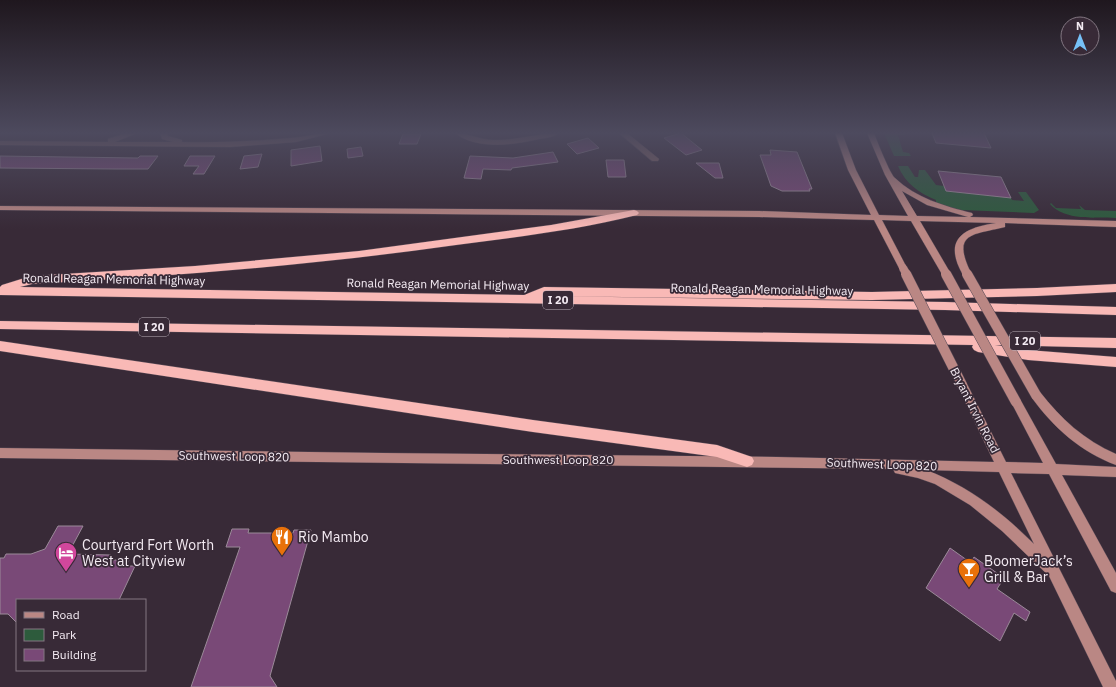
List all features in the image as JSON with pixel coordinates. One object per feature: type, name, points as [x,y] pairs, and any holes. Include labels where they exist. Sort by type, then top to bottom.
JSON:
[{"type":"highway","points":[[0,291],[31,280],[249,265],[415,247],[593,223],[634,213]]},
{"type":"highway","points":[[523,300],[544,291],[872,296],[1037,292],[1116,288]]},
{"type":"highway","name":"Ronald Reagan Memorial Highway","points":[[0,291],[1116,310]]},
{"type":"highway","name":"I 20","points":[[0,325],[1116,343]]},
{"type":"highway","points":[[934,340],[1028,355],[1116,362]]},
{"type":"highway","points":[[0,346],[533,426],[718,451],[747,461]]},
{"type":"main road","name":"Bryant Irvin Road","points":[[850,165],[1004,467],[1111,687]]},
{"type":"main road","points":[[885,165],[913,218],[946,274],[1052,469],[1116,581]]},
{"type":"main road","points":[[889,175],[909,192],[930,204],[948,210],[992,220]]},
{"type":"main road","points":[[0,208],[876,216],[1116,224]]},
{"type":"main road","points":[[1032,221],[975,230],[967,234],[962,239],[958,254],[966,273],[1036,394],[1049,412],[1063,427],[1081,441],[1116,460]]},
{"type":"main road","name":"Southwest Loop 820","points":[[0,453],[870,463],[1116,472]]},
{"type":"main road","points":[[870,463],[920,473],[953,488],[974,500],[1012,531],[1057,576]]},
{"type":"green space","points":[[898,166],[908,166],[915,177],[918,177],[919,170],[925,170],[936,185],[944,186],[946,191],[1011,198],[1012,200],[1024,201],[1018,192],[1026,192],[1039,210],[1034,213],[961,210],[936,204],[936,200],[918,191],[904,178]]},
{"type":"green space","points":[[1051,203],[1056,208],[1081,209],[1079,205],[1085,210],[1116,211],[1116,218],[1072,216],[1056,209],[1050,204]]},
{"type":"building","points":[[0,165],[151,165],[148,169],[0,168]]},
{"type":"building","points":[[209,165],[204,174],[193,174],[199,166],[184,166]]},
{"type":"building","points":[[241,165],[259,165],[258,167],[240,169]]},
{"type":"building","points":[[468,165],[535,165],[512,168],[511,170],[483,169],[481,179],[464,178]]},
{"type":"building","points":[[607,165],[625,165],[626,177],[608,177]]},
{"type":"building","points":[[699,165],[720,165],[723,178],[715,178]]},
{"type":"building","points":[[764,165],[802,165],[812,189],[809,189],[810,191],[782,191],[771,186]]},
{"type":"building","points":[[938,171],[1001,177],[1011,198],[946,191]]},
{"type":"building","name":"Courtyard Fort Worth West at Cityview","points":[[58,526],[83,526],[68,554],[111,555],[109,560],[129,560],[126,566],[135,566],[119,599],[16,599],[16,622],[8,614],[0,614],[0,558],[4,558],[6,554],[31,554],[45,549]]},
{"type":"building","points":[[232,529],[249,529],[248,533],[293,533],[294,530],[311,530],[270,676],[277,687],[191,687],[240,547],[226,547]]},
{"type":"building","points":[[950,548],[971,563],[974,557],[1004,578],[997,589],[1030,612],[1026,621],[1014,613],[1000,641],[926,588]]},
{"type":"place","name":"Rio Mambo","points":[[282,556]]},
{"type":"place","name":"Courtyard Fort Worth West at Cityview","points":[[66,572]]},
{"type":"place","name":"BoomerJack’s Grill & Bar","points":[[969,588]]}]
